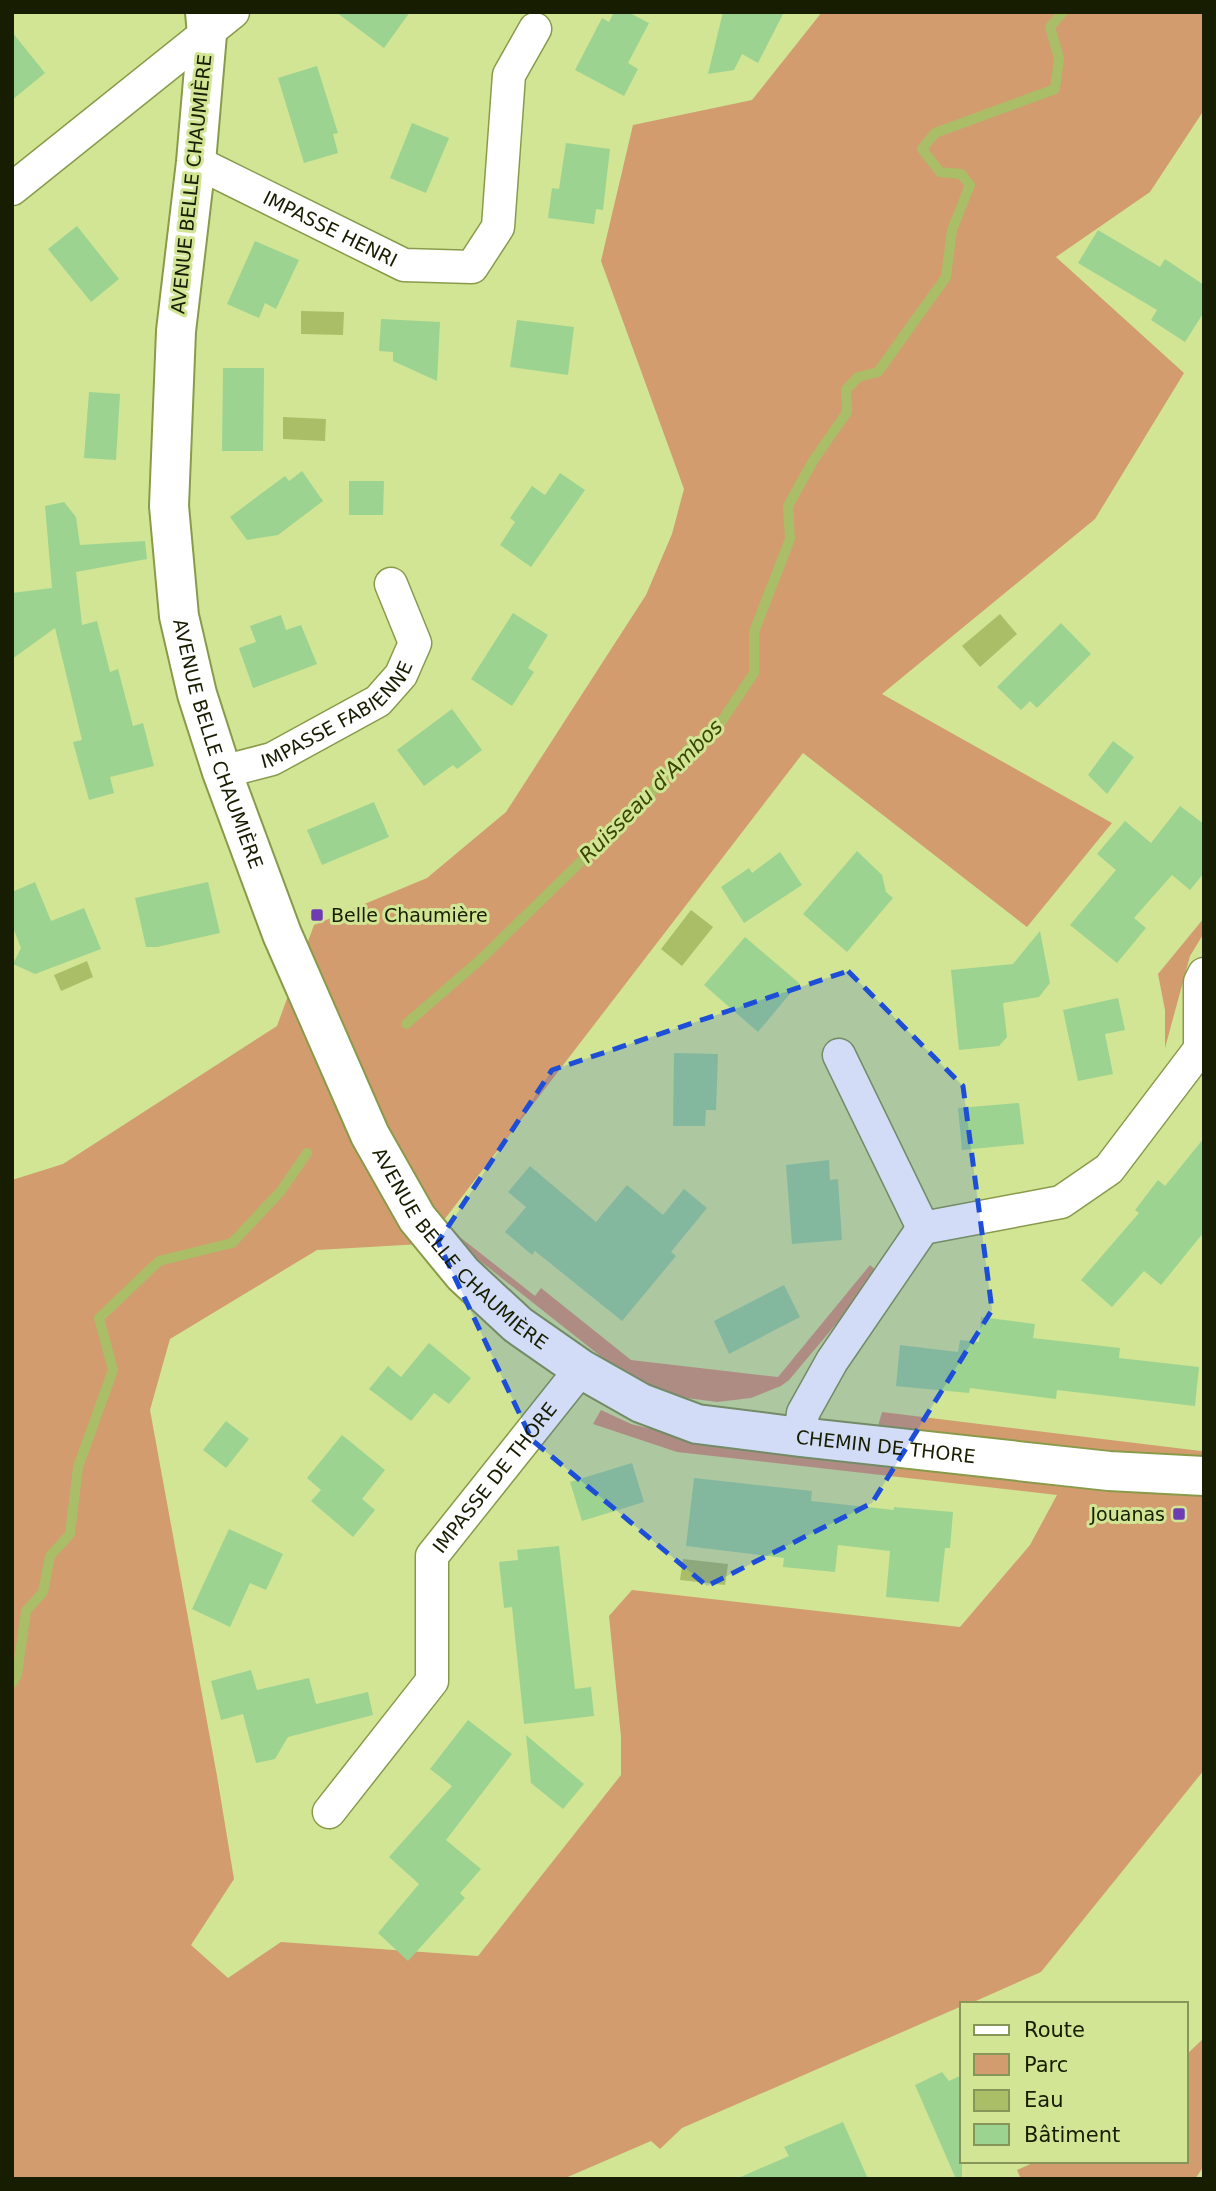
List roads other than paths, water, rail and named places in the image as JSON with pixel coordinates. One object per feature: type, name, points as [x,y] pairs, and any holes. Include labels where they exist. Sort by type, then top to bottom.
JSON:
[{"type":"street","name":"AVENUE BELLE CHAUMIÈRE","points":[[215,19],[176,331],[169,506],[179,616],[197,694],[222,772],[282,934],[370,1135],[417,1219],[463,1274],[518,1325],[581,1370]]},
{"type":"street","points":[[12,189],[215,19]]},
{"type":"street","name":"IMPASSE HENRI","points":[[196,162],[404,265],[472,267],[498,227],[509,75],[535,29]]},
{"type":"street","name":"IMPASSE FABIENNE","points":[[222,772],[272,759],[378,701],[401,675],[415,643],[391,584]]},
{"type":"street","points":[[800,1437],[803,1413],[832,1362],[923,1228],[1061,1202],[1109,1169],[1200,1049],[1200,982],[1204,974]]},
{"type":"street","points":[[839,1055],[923,1228]]},
{"type":"street","name":"CHEMIN DE THORE","points":[[581,1370],[641,1403],[697,1424],[1109,1471],[1204,1476]]},
{"type":"street","name":"IMPASSE DE THORE","points":[[329,1812],[432,1681],[432,1556],[581,1370]]},
{"type":"water","points":[[301,311],[344,312],[343,335],[301,334]]},
{"type":"water","points":[[283,417],[326,419],[325,441],[283,439]]},
{"type":"water","points":[[1000,614],[1017,634],[980,667],[962,646]]},
{"type":"water","points":[[691,910],[713,927],[682,966],[661,949]]},
{"type":"water","points":[[87,961],[93,977],[61,991],[54,975]]},
{"type":"water","points":[[683,1559],[728,1564],[725,1585],[680,1580]]},
{"type":"waterway","name":"Ruisseau d'Ambos","points":[[406,1024],[481,959],[651,793],[687,750],[717,728],[754,673],[754,632],[790,539],[788,506],[813,461],[847,412],[846,390],[858,377],[878,372],[946,277],[952,230],[970,185],[961,174],[940,172],[922,149],[935,133],[1055,89],[1059,58],[1050,27],[1063,12]]},
{"type":"waterway","name":"Ruisseau d'Ambos","points":[[12,1683],[17,1675],[26,1611],[43,1592],[50,1556],[70,1534],[78,1467],[113,1370],[99,1318],[159,1261],[232,1243],[281,1191],[307,1153]]},
{"type":"place","name":"Belle Chaumière","points":[[317,915]]},
{"type":"place","name":"Jouanas","points":[[1179,1514]]}]
